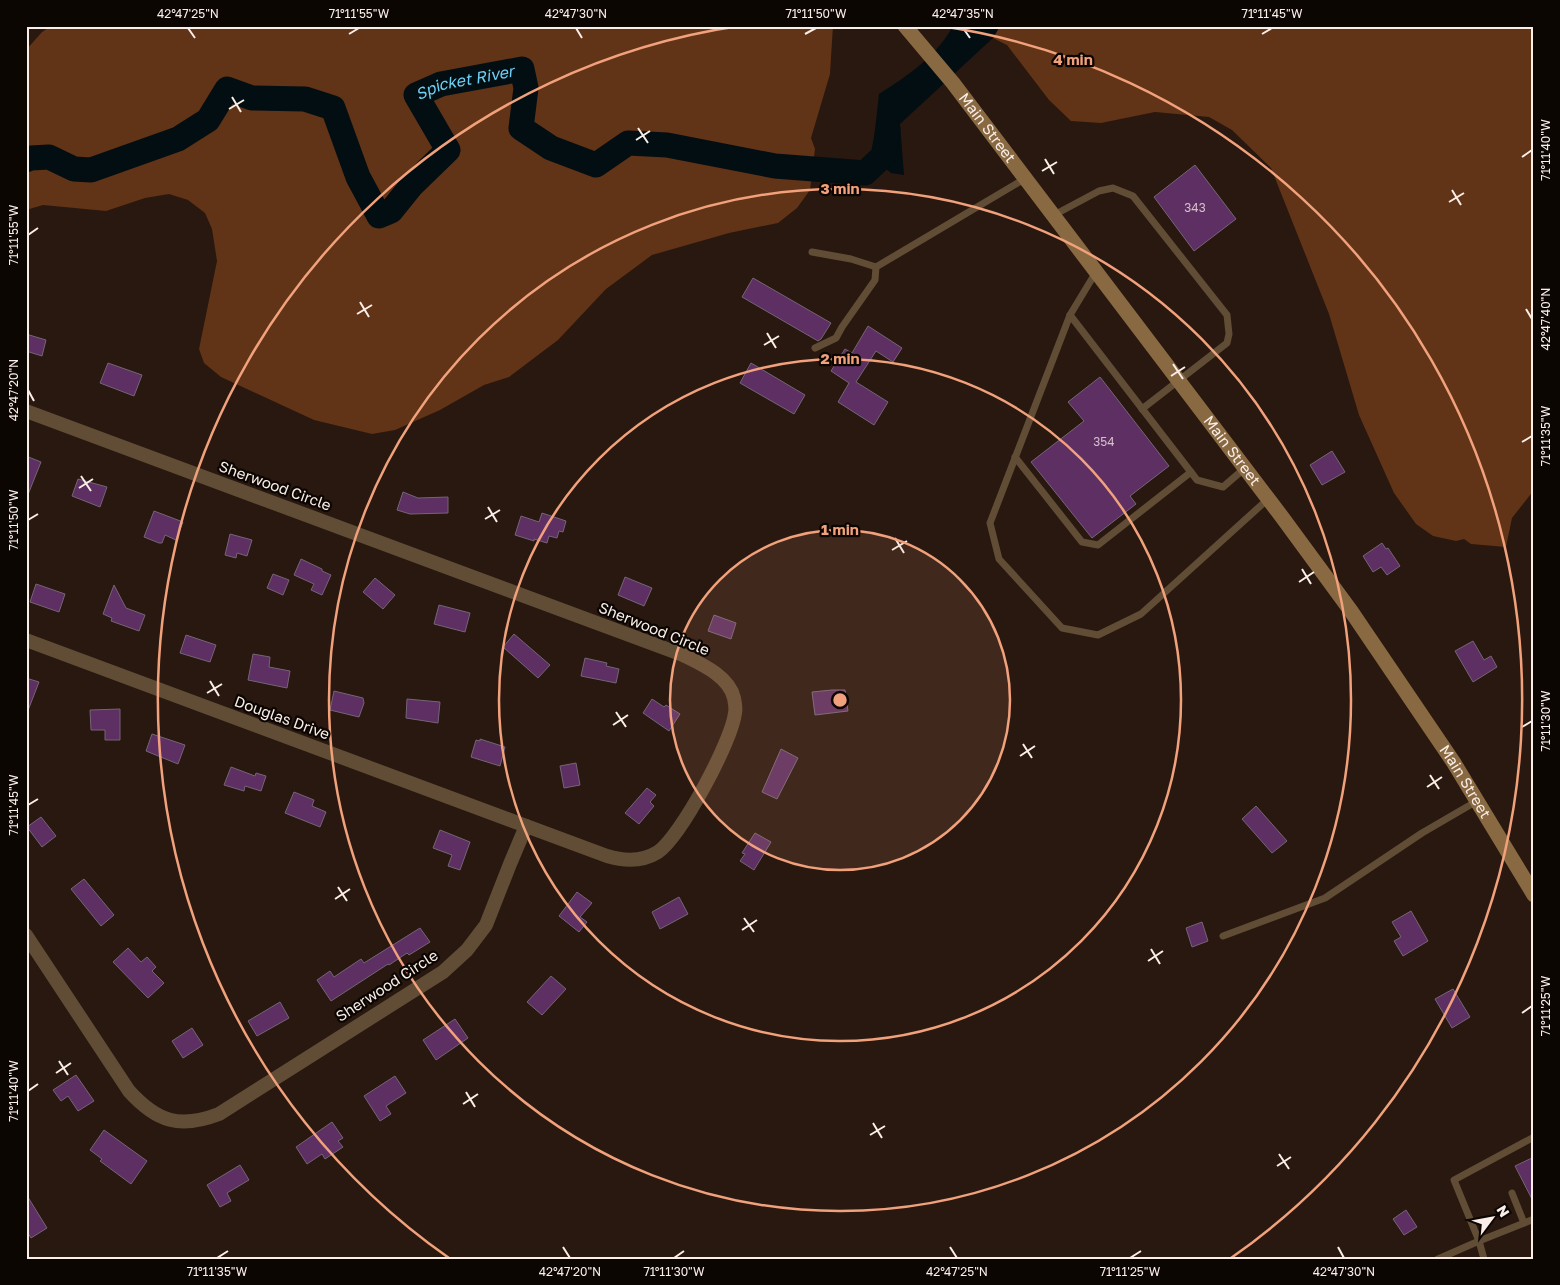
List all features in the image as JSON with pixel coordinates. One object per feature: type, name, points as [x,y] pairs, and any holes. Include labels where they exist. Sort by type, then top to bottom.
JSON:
[{"type":"main road","name":"Main Street","points":[[905,26],[953,82],[1269,499],[1351,611],[1423,715],[1534,895]]},
{"type":"street","name":"Sherwood Circle","points":[[26,411],[668,649],[712,671],[725,682],[734,696],[735,713],[731,729],[718,759],[695,802],[678,831],[657,852],[638,860],[622,860],[526,826],[486,925],[467,950],[443,972],[219,1114],[203,1120],[186,1122],[169,1120],[153,1113],[140,1103],[26,935]]},
{"type":"street","name":"Douglas Drive","points":[[26,640],[526,826]]},
{"type":"lane","points":[[812,252],[851,259],[876,267],[1026,178]]},
{"type":"lane","points":[[1054,215],[1099,191],[1113,188],[1133,196],[1227,315],[1229,334],[1227,343],[1142,409]]},
{"type":"lane","points":[[815,348],[836,338],[875,280],[876,267]]},
{"type":"lane","points":[[1096,272],[1070,315],[990,523],[999,559],[1062,628],[1098,635],[1142,614],[1269,499]]},
{"type":"lane","points":[[1070,315],[1198,480],[1223,488],[1245,468]]},
{"type":"lane","points":[[1015,457],[1082,542],[1098,544],[1192,472]]},
{"type":"lane","points":[[1223,936],[1325,898],[1422,832],[1477,801]]},
{"type":"lane","points":[[1484,1259],[1479,1241],[1454,1180],[1534,1137]]},
{"type":"lane","points":[[1512,1193],[1524,1223]]},
{"type":"lane","points":[[1438,1259],[1534,1219]]},
{"type":"shaded area","points":[[51,26],[833,26],[830,74],[811,138],[815,149],[810,190],[797,208],[778,223],[729,233],[652,255],[606,289],[558,340],[509,377],[484,385],[440,410],[395,430],[372,434],[314,420],[221,377],[204,363],[199,349],[217,261],[212,229],[205,213],[188,200],[169,194],[145,198],[106,211],[43,205],[26,210],[26,50],[42,32]]},
{"type":"shaded area","points":[[953,26],[1000,26],[993,38],[900,124],[904,175],[891,173],[872,157],[879,94],[920,65],[938,47]]},
{"type":"shaded area","points":[[1000,26],[1534,26],[1534,490],[1512,518],[1506,547],[1471,544],[1464,539],[1456,541],[1433,536],[1416,524],[1394,493],[1359,415],[1329,314],[1271,168],[1232,130],[1209,117],[1155,112],[1101,123],[1071,121],[1049,100],[1007,45],[993,38]]},
{"type":"building","points":[[1195,165],[1236,219],[1194,251],[1154,197]]},
{"type":"building","points":[[753,278],[831,323],[821,339],[818,341],[742,297]]},
{"type":"building","points":[[868,326],[902,348],[893,362],[876,351],[856,382],[888,402],[874,425],[838,402],[849,383],[831,371],[845,349],[852,353]]},
{"type":"building","points":[[26,334],[46,340],[42,356],[26,351]]},
{"type":"building","points":[[108,363],[142,375],[134,396],[100,383]]},
{"type":"building","points":[[751,363],[805,395],[794,414],[740,383]]},
{"type":"building","points":[[1100,377],[1169,466],[1130,496],[1136,504],[1092,538],[1031,462],[1084,421],[1068,402]]},
{"type":"building","points":[[1332,451],[1345,472],[1322,485],[1310,465]]},
{"type":"building","points":[[26,456],[41,462],[27,497],[26,497]]},
{"type":"building","points":[[78,479],[107,487],[100,507],[72,496]]},
{"type":"building","points":[[403,492],[418,498],[448,497],[448,513],[410,514],[397,510]]},
{"type":"building","points":[[154,511],[183,522],[176,540],[165,535],[162,543],[159,543],[144,537]]},
{"type":"building","points":[[542,513],[566,521],[563,532],[559,531],[557,538],[549,536],[547,543],[515,535],[521,516],[539,522]]},
{"type":"building","points":[[230,534],[252,540],[247,556],[237,553],[236,558],[225,555]]},
{"type":"building","points":[[1382,543],[1386,549],[1388,548],[1400,566],[1387,575],[1381,567],[1373,572],[1363,556]]},
{"type":"building","points":[[301,559],[331,575],[322,595],[311,590],[314,584],[294,575]]},
{"type":"building","points":[[273,574],[289,580],[283,595],[267,588]]},
{"type":"building","points":[[625,577],[652,588],[644,606],[618,595]]},
{"type":"building","points":[[375,578],[395,595],[383,609],[363,592]]},
{"type":"building","points":[[36,584],[65,594],[59,612],[30,602]]},
{"type":"building","points":[[114,585],[126,608],[145,615],[139,631],[111,621],[112,618],[103,614]]},
{"type":"building","points":[[439,605],[470,613],[465,632],[434,624]]},
{"type":"building","points":[[714,615],[736,623],[731,639],[708,631]]},
{"type":"building","points":[[514,634],[550,665],[538,678],[503,647]]},
{"type":"building","points":[[186,635],[216,645],[210,662],[180,653]]},
{"type":"building","points":[[1473,641],[1484,660],[1491,656],[1497,667],[1473,682],[1455,651]]},
{"type":"building","points":[[253,654],[270,657],[269,667],[290,671],[287,688],[248,680]]},
{"type":"building","points":[[585,658],[607,663],[606,666],[619,669],[616,683],[581,676]]},
{"type":"building","points":[[26,678],[39,682],[27,713],[26,713]]},
{"type":"building","points":[[845,690],[848,711],[815,715],[812,692]]},
{"type":"building","points":[[334,691],[363,698],[364,703],[359,717],[330,710]]},
{"type":"building","points":[[407,699],[440,702],[438,723],[406,718]]},
{"type":"building","points":[[652,699],[680,714],[669,731],[643,713]]},
{"type":"building","points":[[120,709],[120,740],[105,740],[105,730],[91,730],[90,710]]},
{"type":"building","points":[[152,734],[185,745],[178,764],[146,751]]},
{"type":"building","points":[[480,739],[505,747],[500,766],[471,757],[476,740],[480,741]]},
{"type":"building","points":[[781,749],[798,758],[777,799],[762,792]]},
{"type":"building","points":[[576,763],[580,785],[564,788],[560,766]]},
{"type":"building","points":[[231,767],[255,776],[256,773],[266,776],[261,791],[245,786],[244,791],[224,785]]},
{"type":"building","points":[[647,788],[656,795],[650,802],[654,806],[639,824],[625,813]]},
{"type":"building","points":[[294,792],[314,800],[312,806],[326,812],[320,827],[285,813]]},
{"type":"building","points":[[1256,806],[1287,841],[1272,853],[1242,819]]},
{"type":"building","points":[[41,817],[56,836],[42,847],[27,827]]},
{"type":"building","points":[[440,830],[470,842],[460,870],[448,866],[452,855],[433,848]]},
{"type":"building","points":[[755,833],[771,842],[754,870],[740,861],[745,854],[742,853]]},
{"type":"building","points":[[84,879],[114,915],[101,926],[71,889]]},
{"type":"building","points":[[577,892],[592,903],[580,917],[587,922],[579,932],[559,916]]},
{"type":"building","points":[[679,897],[688,914],[660,929],[652,912]]},
{"type":"building","points":[[1411,911],[1428,941],[1403,956],[1394,941],[1401,937],[1392,922]]},
{"type":"building","points":[[1202,922],[1208,941],[1192,947],[1186,928]]},
{"type":"building","points":[[420,928],[430,942],[409,955],[407,953],[388,964],[331,1001],[317,980],[330,971],[334,977],[361,959],[364,963]]},
{"type":"building","points":[[128,948],[141,962],[147,957],[156,967],[152,971],[164,983],[148,998],[113,962]]},
{"type":"building","points":[[551,976],[566,989],[542,1015],[527,1002]]},
{"type":"building","points":[[1453,989],[1470,1017],[1452,1028],[1435,999]]},
{"type":"building","points":[[280,1002],[289,1018],[257,1036],[248,1021]]},
{"type":"building","points":[[455,1019],[468,1038],[436,1060],[423,1040]]},
{"type":"building","points":[[192,1028],[203,1045],[183,1058],[172,1041]]},
{"type":"building","points":[[76,1075],[94,1101],[78,1111],[68,1096],[61,1101],[53,1090]]},
{"type":"building","points":[[395,1076],[406,1093],[386,1106],[391,1114],[380,1121],[364,1096]]},
{"type":"building","points":[[332,1122],[343,1138],[338,1141],[343,1147],[325,1159],[322,1154],[307,1164],[296,1147]]},
{"type":"building","points":[[104,1130],[147,1161],[131,1184],[100,1161],[102,1159],[90,1150]]},
{"type":"building","points":[[1534,1157],[1534,1203],[1515,1166]]},
{"type":"building","points":[[240,1165],[249,1180],[227,1193],[231,1201],[220,1207],[207,1185]]},
{"type":"building","points":[[26,1194],[47,1228],[31,1238],[26,1230]]},
{"type":"building","points":[[1406,1210],[1417,1227],[1404,1235],[1393,1219]]},
{"type":"waterway","name":"Spicket River","points":[[26,160],[49,157],[74,169],[91,170],[178,139],[208,120],[227,89],[252,98],[305,99],[333,108],[358,177],[379,216],[391,211],[412,185],[448,150],[416,95],[441,84],[522,69],[526,88],[521,128],[551,148],[596,165],[628,143],[667,145],[775,166],[865,173],[883,156],[888,130]]}]
